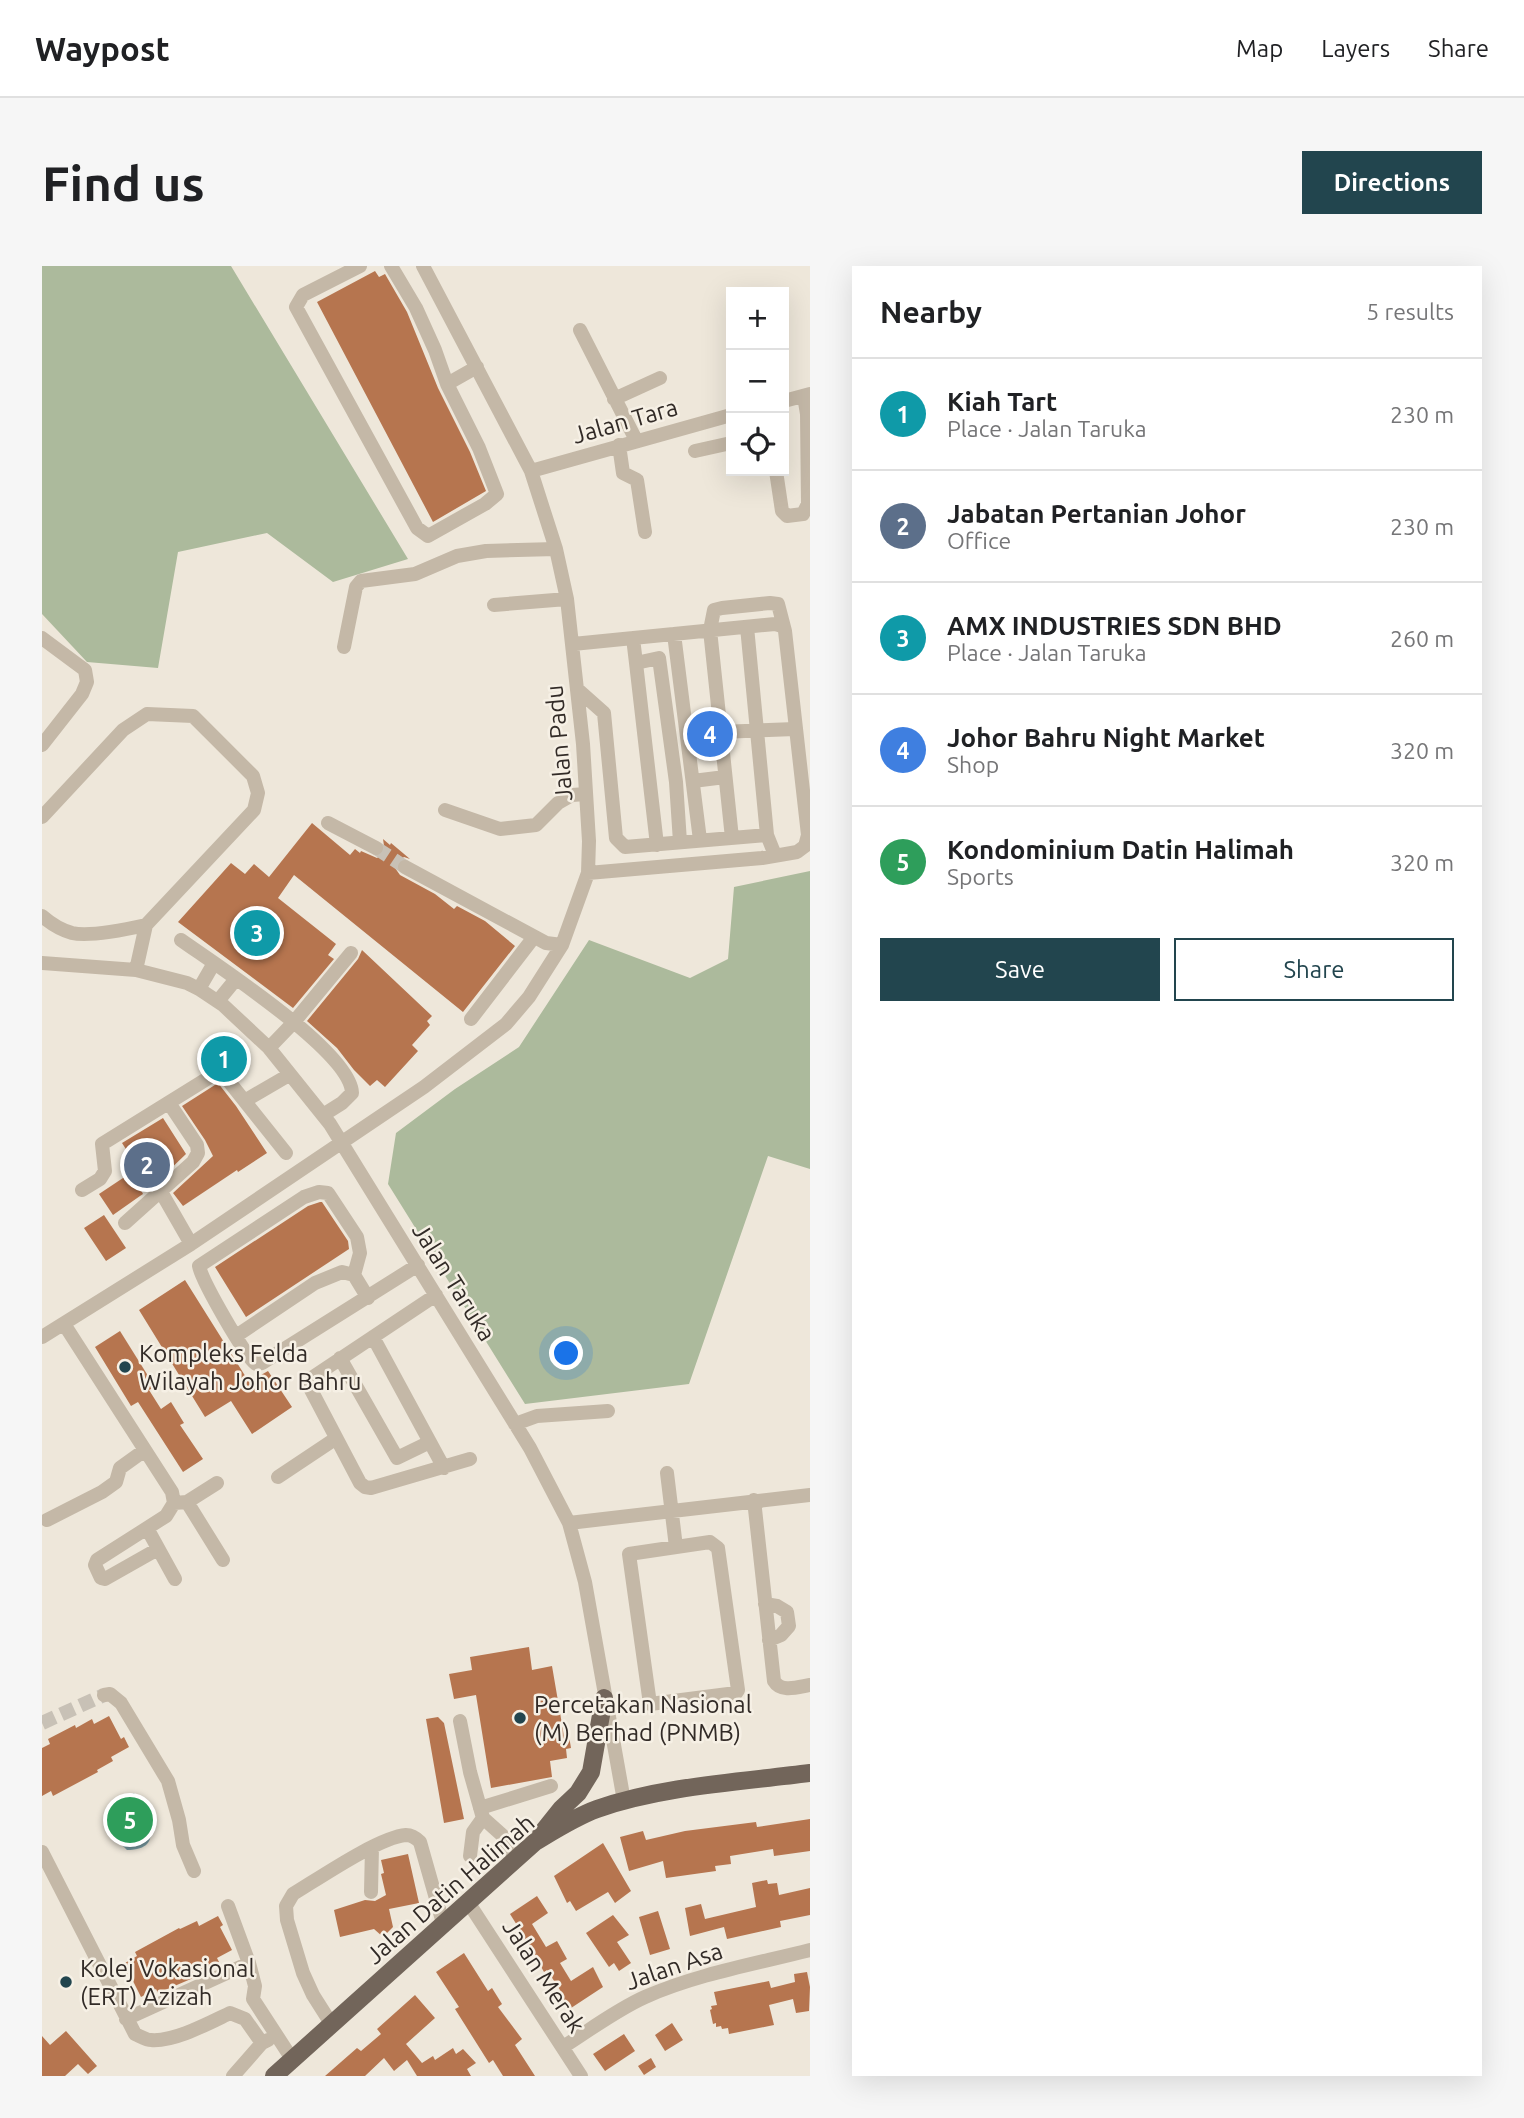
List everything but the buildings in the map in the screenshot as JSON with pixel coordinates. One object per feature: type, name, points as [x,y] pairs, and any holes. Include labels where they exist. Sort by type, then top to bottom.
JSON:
[{"type":"main road","points":[[535,1842],[586,1783],[591,1772],[604,1698]]},
{"type":"main road","name":"Jalan Datin Halimah","points":[[274,2076],[535,1842],[571,1821],[624,1801],[810,1773]]},
{"type":"street","points":[[360,266],[303,295],[296,307],[417,528],[428,536],[485,504],[497,494],[416,308],[391,266]]},
{"type":"street","name":"Jalan Padu","points":[[42,1337],[191,1244],[343,1142],[424,1087],[506,1024],[529,997],[562,945],[588,873],[589,841],[578,689],[568,599],[556,548],[531,471],[423,266]]},
{"type":"street","points":[[580,330],[636,440]]},
{"type":"street","points":[[447,384],[477,367]]},
{"type":"street","points":[[614,399],[660,378]]},
{"type":"street","points":[[777,476],[782,511],[787,516],[803,514],[808,505],[807,395],[789,400]]},
{"type":"street","name":"Jalan Tara","points":[[531,471],[726,416]]},
{"type":"street","points":[[695,452],[726,444]]},
{"type":"street","points":[[619,445],[623,473],[637,480],[645,532]]},
{"type":"street","points":[[344,647],[356,587],[361,581],[415,574],[445,560],[467,554],[556,548]]},
{"type":"street","points":[[588,873],[762,858],[797,852],[805,846],[808,835],[779,597],[770,603],[714,610],[710,630],[732,838]]},
{"type":"street","points":[[495,605],[568,599]]},
{"type":"street","points":[[573,644],[775,624],[782,626]]},
{"type":"street","points":[[747,627],[767,835],[775,855]]},
{"type":"street","points":[[674,634],[700,840]]},
{"type":"street","points":[[656,636],[676,782],[680,842]]},
{"type":"street","points":[[42,638],[85,670],[87,682],[82,694],[42,745]]},
{"type":"street","points":[[633,638],[657,845]]},
{"type":"street","points":[[636,663],[677,655]]},
{"type":"street","points":[[578,689],[604,713],[616,838],[625,847],[767,835]]},
{"type":"street","points":[[42,817],[122,730],[147,714],[193,716],[253,776],[258,793],[254,810],[146,925],[136,970]]},
{"type":"street","points":[[720,732],[795,729]]},
{"type":"street","points":[[692,781],[724,778]]},
{"type":"street","points":[[445,810],[500,829],[536,825],[558,803],[572,795],[586,794]]},
{"type":"street","points":[[328,823],[376,848]]},
{"type":"street","points":[[405,867],[546,943],[562,945]]},
{"type":"street","points":[[42,916],[50,923],[73,933],[117,931],[146,925]]},
{"type":"street","points":[[471,1019],[534,937]]},
{"type":"street","points":[[181,940],[294,1022],[339,1066],[352,1086],[352,1093],[323,1115]]},
{"type":"street","points":[[269,1048],[351,953]]},
{"type":"street","name":"Jalan Taruka","points":[[42,963],[136,970],[187,983],[199,989],[218,1001],[269,1048],[343,1142],[515,1424],[569,1522],[585,1582],[624,1801]]},
{"type":"street","points":[[199,989],[214,963]]},
{"type":"street","points":[[218,1001],[236,979]]},
{"type":"street","points":[[82,1190],[100,1178],[105,1171],[102,1144],[218,1072],[223,1074],[246,1100],[286,1153]]},
{"type":"street","points":[[246,1100],[289,1075]]},
{"type":"street","points":[[125,1223],[193,1162],[198,1153],[197,1144],[169,1102]]},
{"type":"street","points":[[160,1190],[191,1244]]},
{"type":"street","points":[[354,1275],[360,1253],[357,1237],[335,1201],[328,1193],[319,1192],[304,1197],[199,1266],[236,1336],[256,1364],[262,1363],[418,1265]]},
{"type":"street","points":[[236,1336],[316,1283],[342,1272],[354,1275],[368,1298]]},
{"type":"street","points":[[436,1295],[313,1377],[309,1383],[310,1390],[335,1439],[365,1488],[470,1459]]},
{"type":"street","points":[[64,1324],[172,1492],[223,1560]]},
{"type":"street","points":[[373,1337],[444,1468]]},
{"type":"street","points":[[340,1358],[397,1458],[430,1442]]},
{"type":"street","points":[[515,1424],[537,1416],[608,1411]]},
{"type":"street","points":[[278,1478],[335,1439]]},
{"type":"street","points":[[47,1520],[109,1488],[116,1482],[120,1468],[145,1450]]},
{"type":"street","points":[[667,1473],[676,1547]]},
{"type":"street","points":[[158,1549],[107,1578],[101,1578],[95,1565],[97,1560],[148,1530],[181,1502],[217,1483]]},
{"type":"street","points":[[569,1522],[810,1495]]},
{"type":"street","points":[[754,1500],[774,1681],[777,1687],[783,1689],[810,1685]]},
{"type":"street","points":[[148,1530],[176,1578]]},
{"type":"street","points":[[710,1542],[718,1548],[738,1690],[736,1693],[650,1704],[628,1557],[631,1552],[676,1547],[710,1542]]},
{"type":"street","points":[[765,1604],[777,1606],[787,1612],[789,1626],[780,1635],[769,1640]]},
{"type":"street","points":[[104,1695],[115,1696],[121,1703],[168,1781],[183,1845],[194,1871]]},
{"type":"street","points":[[460,1721],[470,1773],[482,1813],[502,1835],[516,1860]]},
{"type":"street","points":[[470,1856],[473,1832],[482,1813],[551,1786]]},
{"type":"street","points":[[332,2025],[303,1973],[287,1920],[286,1906],[293,1894],[372,1847],[405,1835],[414,1836],[420,1842],[443,1923]]},
{"type":"street","points":[[371,1892],[372,1847]]},
{"type":"street","points":[[42,1852],[135,2034],[150,2040],[168,2038],[230,2013],[245,2019],[262,2043]]},
{"type":"street","name":"Jalan Merak","points":[[468,1902],[581,2076]]},
{"type":"street","points":[[228,1906],[249,1963],[255,1986],[253,1999],[292,2059]]},
{"type":"street","name":"Jalan Asa","points":[[563,2047],[622,2009],[654,1993],[683,1982],[810,1950]]},
{"type":"street","points":[[126,2020],[249,1963]]},
{"type":"street","points":[[233,2076],[262,2043],[276,2035]]},
{"type":"green space","points":[[42,266],[231,266],[408,559],[333,582],[267,533],[178,552],[158,668],[87,662],[42,614]]},
{"type":"green space","points":[[810,871],[810,1169],[768,1156],[689,1384],[525,1404],[388,1184],[396,1133],[455,1089],[519,1047],[589,940],[690,978],[728,959],[734,887]]},
{"type":"water","points":[[134,1793],[148,1819],[151,1837],[147,1844],[140,1848],[127,1850],[116,1839],[123,1833],[114,1829],[110,1822],[114,1816],[122,1818],[127,1815],[120,1801]]},
{"type":"tunnel","points":[[376,848],[405,867]]},
{"type":"tunnel","points":[[42,1723],[104,1695]]},
{"type":"place","name":"Johor Bahru Night Market","points":[[710,734]]},
{"type":"place","name":"AMX INDUSTRIES SDN BHD","points":[[257,933]]},
{"type":"place","name":"Kiah Tart","points":[[224,1059]]},
{"type":"place","name":"Jabatan Pertanian Johor","points":[[147,1165]]},
{"type":"place","name":"Kompleks Felda Wilayah Johor Bahru","points":[[125,1367]]},
{"type":"place","name":"Percetakan Nasional (M) Berhad (PNMB)","points":[[520,1718]]},
{"type":"place","name":"Kondominium Datin Halimah","points":[[130,1820]]},
{"type":"place","name":"Kolej Vokasional (ERT) Azizah","points":[[66,1982]]}]
